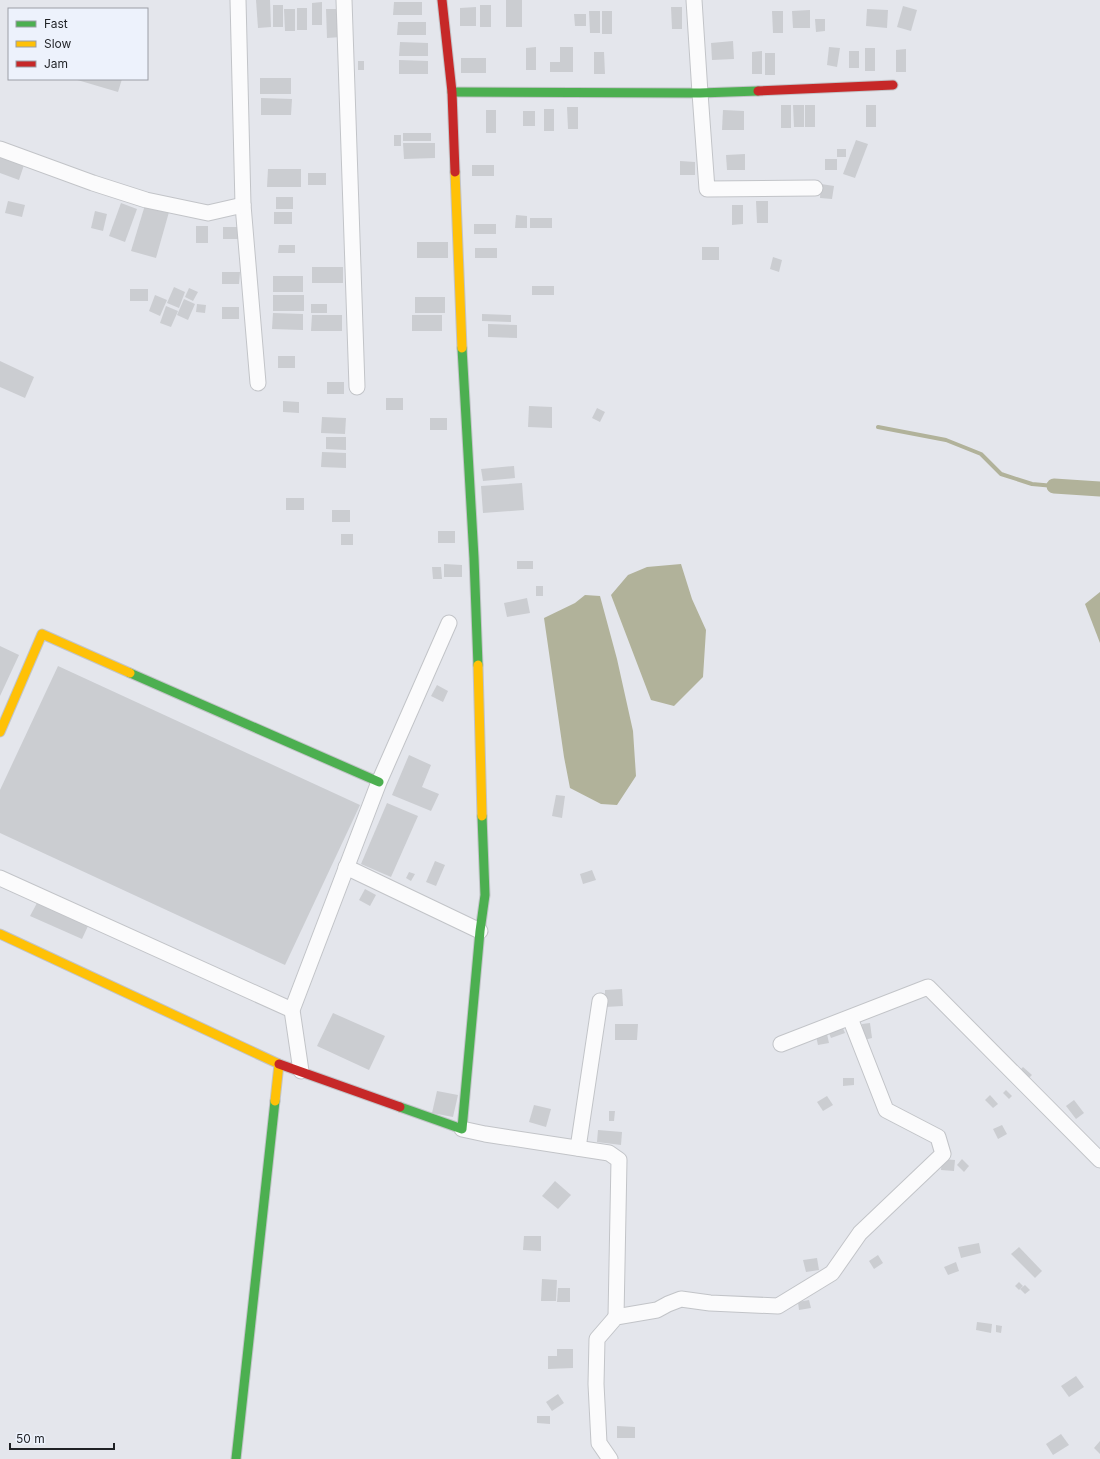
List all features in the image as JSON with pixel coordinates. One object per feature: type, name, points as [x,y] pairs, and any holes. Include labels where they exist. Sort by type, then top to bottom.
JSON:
[{"type":"street","points":[[238,0],[243,205],[258,383]]},
{"type":"street","points":[[344,0],[357,388]]},
{"type":"street","points":[[442,0],[452,92],[459,300],[474,566],[485,895],[480,932],[462,1129]]},
{"type":"street","points":[[694,0],[707,189],[815,188]]},
{"type":"street","points":[[452,92],[700,93],[893,85]]},
{"type":"street","points":[[0,149],[93,183],[146,200],[208,213],[243,205]]},
{"type":"street","points":[[301,1071],[292,1010],[379,782],[449,623]]},
{"type":"street","points":[[0,732],[42,634],[379,782]]},
{"type":"street","points":[[346,867],[480,932]]},
{"type":"street","points":[[0,878],[292,1010]]},
{"type":"street","points":[[0,934],[279,1064],[462,1129],[485,1134],[609,1153],[619,1160],[616,1317],[597,1339],[596,1384],[599,1443],[610,1459]]},
{"type":"street","points":[[781,1044],[928,987],[1100,1160]]},
{"type":"street","points":[[578,1148],[600,1001]]},
{"type":"street","points":[[616,1317],[658,1310],[668,1304],[681,1300],[710,1303],[778,1306],[832,1273],[860,1233],[943,1154],[938,1137],[886,1110],[850,1018]]},
{"type":"street","points":[[236,1459],[279,1064]]},
{"type":"shaded area","points":[[681,564],[692,599],[706,630],[703,677],[674,706],[651,700],[611,595],[628,575],[647,567]]},
{"type":"shaded area","points":[[1100,592],[1100,643],[1085,604]]},
{"type":"shaded area","points":[[585,595],[600,596],[617,659],[633,731],[636,776],[617,805],[601,804],[570,788],[564,757],[544,618],[575,603]]},
{"type":"building","points":[[256,0],[270,0],[271,27],[258,28]]},
{"type":"building","points":[[506,0],[522,0],[522,27],[506,27]]},
{"type":"building","points":[[322,2],[322,25],[312,25],[312,3]]},
{"type":"building","points":[[394,2],[422,2],[422,15],[393,15]]},
{"type":"building","points":[[273,5],[283,5],[283,27],[273,27]]},
{"type":"building","points":[[480,5],[491,5],[491,27],[480,27]]},
{"type":"building","points":[[903,6],[917,10],[911,31],[897,27]]},
{"type":"building","points":[[476,7],[476,26],[460,26],[460,8]]},
{"type":"building","points":[[671,7],[682,7],[682,29],[672,29]]},
{"type":"building","points":[[297,8],[307,8],[307,30],[297,30]]},
{"type":"building","points":[[284,9],[295,9],[295,31],[285,31]]},
{"type":"building","points":[[326,9],[339,9],[341,37],[327,38]]},
{"type":"building","points":[[867,9],[888,10],[887,28],[866,26]]},
{"type":"building","points":[[810,10],[810,28],[793,28],[792,11]]},
{"type":"building","points":[[589,11],[600,11],[600,33],[590,33]]},
{"type":"building","points":[[602,11],[612,11],[612,34],[602,34]]},
{"type":"building","points":[[772,11],[783,11],[783,33],[773,33]]},
{"type":"building","points":[[574,14],[586,14],[586,26],[575,26]]},
{"type":"building","points":[[815,19],[825,19],[825,31],[816,32]]},
{"type":"building","points":[[398,22],[426,22],[426,35],[397,35]]},
{"type":"building","points":[[733,41],[734,59],[712,60],[711,43]]},
{"type":"building","points":[[400,42],[428,43],[428,56],[399,56]]},
{"type":"building","points":[[536,47],[536,70],[526,70],[526,48]]},
{"type":"building","points":[[560,47],[573,47],[573,72],[550,72],[550,62],[560,62]]},
{"type":"building","points":[[829,47],[840,48],[837,67],[827,65]]},
{"type":"building","points":[[865,48],[875,48],[875,71],[865,71]]},
{"type":"building","points":[[906,49],[906,72],[896,72],[896,50]]},
{"type":"building","points":[[762,51],[762,74],[752,74],[752,52]]},
{"type":"building","points":[[849,51],[859,51],[859,68],[849,68]]},
{"type":"building","points":[[594,52],[604,52],[605,74],[594,74]]},
{"type":"building","points":[[765,53],[775,53],[775,75],[765,75]]},
{"type":"building","points":[[461,58],[486,58],[486,73],[461,73]]},
{"type":"building","points":[[399,60],[428,61],[428,74],[399,74]]},
{"type":"building","points":[[358,61],[364,61],[364,70],[358,70]]},
{"type":"building","points":[[260,78],[291,78],[291,94],[260,94]]},
{"type":"building","points":[[77,80],[122,80],[118,92]]},
{"type":"building","points":[[261,98],[292,99],[291,115],[261,115]]},
{"type":"building","points":[[781,105],[791,105],[791,128],[781,128]]},
{"type":"building","points":[[793,105],[804,105],[804,127],[794,127]]},
{"type":"building","points":[[805,105],[815,105],[815,127],[805,127]]},
{"type":"building","points":[[866,105],[876,105],[876,127],[866,127]]},
{"type":"building","points":[[567,107],[578,107],[578,129],[568,129]]},
{"type":"building","points":[[544,109],[554,109],[554,131],[544,131]]},
{"type":"building","points":[[486,110],[496,110],[496,133],[486,133]]},
{"type":"building","points":[[723,110],[744,111],[744,130],[722,130]]},
{"type":"building","points":[[523,111],[535,111],[535,126],[523,126]]},
{"type":"building","points":[[403,133],[431,133],[431,141],[403,141]]},
{"type":"building","points":[[394,135],[401,135],[401,146],[394,146]]},
{"type":"building","points":[[856,140],[868,144],[855,178],[843,174]]},
{"type":"building","points":[[403,143],[435,143],[435,158],[404,159]]},
{"type":"building","points":[[837,149],[846,149],[846,157],[837,157]]},
{"type":"building","points":[[0,153],[25,162],[19,180],[0,173]]},
{"type":"building","points":[[745,154],[745,170],[727,170],[726,155]]},
{"type":"building","points":[[825,159],[837,159],[837,170],[825,170]]},
{"type":"building","points":[[680,161],[695,162],[695,175],[680,175]]},
{"type":"building","points":[[472,165],[494,165],[494,176],[472,176]]},
{"type":"building","points":[[268,169],[301,169],[301,187],[267,187]]},
{"type":"building","points":[[308,173],[326,173],[326,185],[308,185]]},
{"type":"building","points":[[821,184],[834,186],[832,199],[820,198]]},
{"type":"building","points":[[276,197],[293,197],[293,209],[276,209]]},
{"type":"building","points":[[8,201],[25,205],[22,217],[5,213]]},
{"type":"building","points":[[756,201],[768,201],[768,223],[757,223]]},
{"type":"building","points":[[121,203],[137,209],[125,242],[109,236]]},
{"type":"building","points":[[145,205],[169,212],[156,258],[131,251]]},
{"type":"building","points":[[732,205],[743,205],[743,224],[732,225]]},
{"type":"building","points":[[95,211],[107,214],[103,231],[91,228]]},
{"type":"building","points":[[274,212],[292,212],[292,224],[274,224]]},
{"type":"building","points":[[516,215],[527,216],[527,228],[515,228]]},
{"type":"building","points":[[530,218],[552,218],[552,228],[530,228]]},
{"type":"building","points":[[474,224],[496,224],[496,234],[474,234]]},
{"type":"building","points":[[196,226],[208,226],[208,243],[196,243]]},
{"type":"building","points":[[223,227],[240,227],[240,239],[223,239]]},
{"type":"building","points":[[417,242],[448,242],[448,258],[417,258]]},
{"type":"building","points":[[279,245],[295,245],[295,253],[278,253]]},
{"type":"building","points":[[702,247],[719,247],[719,260],[702,260]]},
{"type":"building","points":[[475,248],[497,248],[497,258],[475,258]]},
{"type":"building","points":[[773,257],[782,260],[779,272],[770,269]]},
{"type":"building","points":[[312,267],[343,267],[343,283],[312,283]]},
{"type":"building","points":[[222,272],[240,272],[239,284],[222,284]]},
{"type":"building","points":[[273,276],[303,276],[303,292],[273,292]]},
{"type":"building","points":[[532,286],[554,286],[554,295],[532,295]]},
{"type":"building","points":[[174,287],[185,292],[179,308],[167,303]]},
{"type":"building","points":[[189,288],[198,292],[193,301],[185,297]]},
{"type":"building","points":[[130,289],[148,289],[148,301],[130,301]]},
{"type":"building","points":[[155,295],[167,300],[160,316],[149,311]]},
{"type":"building","points":[[273,295],[304,295],[304,311],[273,311]]},
{"type":"building","points":[[415,297],[445,297],[445,313],[415,313]]},
{"type":"building","points":[[184,299],[195,304],[188,320],[177,315]]},
{"type":"building","points":[[197,304],[206,305],[205,313],[196,312]]},
{"type":"building","points":[[311,304],[327,304],[327,313],[311,313]]},
{"type":"building","points":[[166,306],[178,311],[171,327],[160,323]]},
{"type":"building","points":[[222,307],[239,307],[239,319],[222,319]]},
{"type":"building","points":[[273,313],[303,314],[303,330],[272,329]]},
{"type":"building","points":[[482,314],[511,315],[511,322],[482,321]]},
{"type":"building","points":[[312,315],[342,315],[342,331],[311,331]]},
{"type":"building","points":[[412,315],[442,315],[442,331],[412,331]]},
{"type":"building","points":[[488,324],[517,325],[517,338],[488,337]]},
{"type":"building","points":[[278,356],[295,356],[295,368],[278,368]]},
{"type":"building","points":[[0,361],[34,377],[25,398],[0,387]]},
{"type":"building","points":[[327,382],[344,382],[344,394],[327,394]]},
{"type":"building","points":[[386,398],[403,398],[403,410],[386,410]]},
{"type":"building","points":[[283,401],[299,402],[299,413],[283,412]]},
{"type":"building","points":[[529,406],[552,407],[552,428],[528,427]]},
{"type":"building","points":[[597,408],[605,412],[600,422],[592,418]]},
{"type":"building","points":[[322,417],[346,418],[345,434],[321,433]]},
{"type":"building","points":[[430,418],[447,418],[447,430],[430,430]]},
{"type":"building","points":[[326,437],[346,437],[346,450],[326,449]]},
{"type":"building","points":[[322,452],[346,453],[346,468],[321,467]]},
{"type":"building","points":[[514,466],[515,478],[483,481],[481,469]]},
{"type":"building","points":[[522,483],[524,510],[483,513],[481,486]]},
{"type":"building","points":[[286,498],[304,498],[304,510],[286,510]]},
{"type":"building","points":[[332,510],[350,510],[350,522],[332,522]]},
{"type":"building","points":[[438,531],[455,531],[455,543],[438,543]]},
{"type":"building","points":[[341,534],[353,534],[353,545],[341,545]]},
{"type":"building","points":[[517,561],[533,561],[533,569],[517,569]]},
{"type":"building","points":[[444,564],[462,565],[462,577],[444,577]]},
{"type":"building","points":[[432,567],[441,567],[442,579],[433,579]]},
{"type":"building","points":[[536,586],[543,586],[543,596],[536,596]]},
{"type":"building","points":[[527,598],[530,613],[507,617],[504,603]]},
{"type":"building","points":[[0,646],[19,655],[0,696]]},
{"type":"building","points":[[58,666],[360,805],[285,965],[0,833],[0,790]]},
{"type":"building","points":[[437,685],[448,691],[443,702],[431,696]]},
{"type":"building","points":[[409,755],[431,765],[422,787],[439,794],[431,811],[392,795]]},
{"type":"building","points":[[556,795],[565,796],[562,818],[552,816]]},
{"type":"building","points":[[387,803],[418,816],[391,877],[361,864]]},
{"type":"building","points":[[435,861],[445,865],[436,886],[426,882]]},
{"type":"building","points":[[592,870],[596,880],[583,884],[580,874]]},
{"type":"building","points":[[409,872],[415,874],[411,881],[406,878]]},
{"type":"building","points":[[365,889],[376,895],[370,906],[359,900]]},
{"type":"building","points":[[37,903],[88,926],[82,939],[30,916]]},
{"type":"building","points":[[622,989],[623,1006],[605,1007],[605,990]]},
{"type":"building","points":[[333,1013],[385,1036],[369,1070],[317,1046]]},
{"type":"building","points":[[870,1023],[872,1038],[864,1040],[862,1024]]},
{"type":"building","points":[[615,1024],[638,1024],[637,1040],[615,1040]]},
{"type":"building","points":[[842,1026],[845,1033],[831,1038],[828,1031]]},
{"type":"building","points":[[827,1034],[829,1043],[818,1045],[816,1036]]},
{"type":"building","points":[[1023,1067],[1032,1075],[1027,1080],[1018,1072]]},
{"type":"building","points":[[843,1078],[854,1078],[854,1085],[843,1086]]},
{"type":"building","points":[[1006,1090],[1012,1096],[1009,1099],[1003,1093]]},
{"type":"building","points":[[437,1091],[458,1095],[453,1117],[432,1113]]},
{"type":"building","points":[[990,1095],[998,1104],[993,1108],[985,1100]]},
{"type":"building","points":[[827,1096],[833,1105],[823,1111],[817,1102]]},
{"type":"building","points":[[1074,1100],[1084,1113],[1076,1119],[1066,1106]]},
{"type":"building","points":[[534,1105],[551,1109],[546,1127],[529,1122]]},
{"type":"building","points":[[609,1111],[615,1111],[614,1121],[609,1121]]},
{"type":"building","points":[[1002,1125],[1007,1134],[998,1139],[993,1129]]},
{"type":"building","points":[[598,1130],[622,1132],[621,1145],[597,1142]]},
{"type":"building","points":[[942,1159],[955,1160],[954,1171],[941,1170]]},
{"type":"building","points":[[962,1159],[969,1166],[964,1172],[957,1165]]},
{"type":"building","points":[[555,1181],[571,1195],[558,1209],[542,1196]]},
{"type":"building","points":[[524,1236],[541,1236],[541,1251],[523,1250]]},
{"type":"building","points":[[979,1243],[981,1253],[961,1258],[958,1247]]},
{"type":"building","points":[[1019,1247],[1042,1271],[1035,1278],[1011,1254]]},
{"type":"building","points":[[878,1255],[883,1263],[874,1269],[869,1261]]},
{"type":"building","points":[[817,1258],[819,1270],[806,1272],[803,1260]]},
{"type":"building","points":[[956,1262],[959,1271],[948,1275],[944,1267]]},
{"type":"building","points":[[542,1279],[557,1280],[556,1301],[541,1301]]},
{"type":"building","points":[[1019,1282],[1023,1286],[1019,1290],[1015,1286]]},
{"type":"building","points":[[1025,1285],[1030,1290],[1025,1294],[1020,1289]]},
{"type":"building","points":[[558,1288],[570,1288],[570,1302],[557,1302]]},
{"type":"building","points":[[809,1300],[811,1308],[799,1310],[798,1302]]},
{"type":"building","points":[[977,1322],[992,1324],[991,1333],[976,1330]]},
{"type":"building","points":[[996,1325],[1002,1326],[1001,1333],[996,1332]]},
{"type":"building","points":[[557,1349],[573,1349],[573,1368],[548,1369],[548,1356],[557,1356]]},
{"type":"building","points":[[1076,1376],[1084,1387],[1069,1397],[1061,1386]]},
{"type":"building","points":[[558,1394],[564,1403],[552,1411],[546,1402]]},
{"type":"building","points":[[537,1416],[550,1416],[550,1424],[537,1423]]},
{"type":"building","points":[[617,1426],[635,1427],[635,1438],[617,1438]]},
{"type":"building","points":[[1061,1434],[1069,1445],[1053,1455],[1046,1444]]},
{"type":"building","points":[[1100,1441],[1100,1454],[1094,1448]]},
{"type":"waterway","points":[[878,427],[946,440],[981,454],[1001,474],[1032,484],[1054,486]]},
{"type":"waterway","points":[[1054,486],[1100,489]]},
{"type":"traffic: fast","points":[[452,92],[700,93],[758,91]]},
{"type":"traffic: fast","points":[[462,348],[474,558],[478,665]]},
{"type":"traffic: fast","points":[[130,673],[379,782]]},
{"type":"traffic: fast","points":[[400,1107],[462,1129],[480,931],[485,895],[482,816]]},
{"type":"traffic: fast","points":[[236,1459],[275,1101]]},
{"type":"traffic: slow","points":[[455,172],[462,348]]},
{"type":"traffic: slow","points":[[0,732],[42,634],[130,673]]},
{"type":"traffic: slow","points":[[478,665],[482,816]]},
{"type":"traffic: slow","points":[[0,934],[279,1064],[275,1101]]},
{"type":"traffic: jam","points":[[442,0],[452,92],[455,172]]},
{"type":"traffic: jam","points":[[758,91],[893,85]]},
{"type":"traffic: jam","points":[[279,1064],[400,1107]]}]
